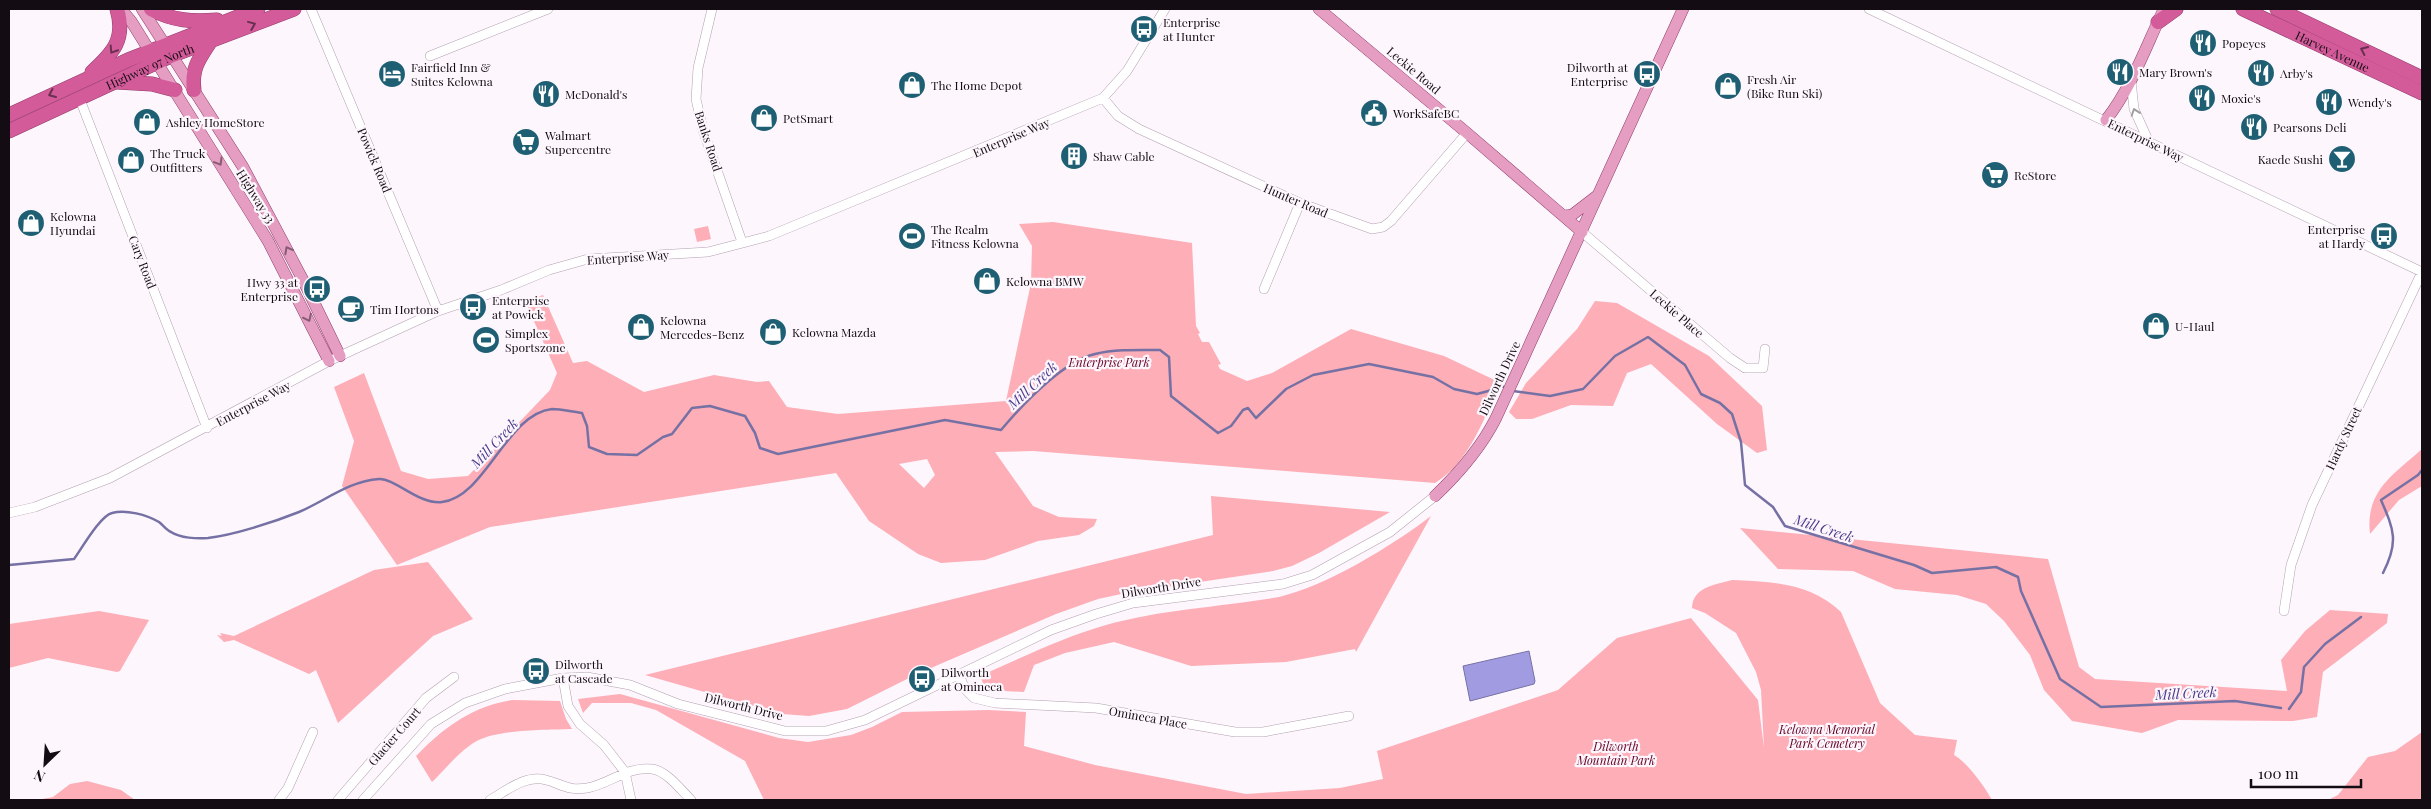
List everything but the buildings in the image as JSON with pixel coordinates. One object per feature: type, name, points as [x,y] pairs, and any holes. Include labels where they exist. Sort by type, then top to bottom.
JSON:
[{"type":"highway","points":[[83,81],[115,48],[119,38],[121,22],[117,9]]},
{"type":"highway","points":[[151,9],[174,19],[193,22],[233,18]]},
{"type":"highway","name":"Highway 97 North","points":[[9,115],[83,81],[153,57],[233,18],[258,9]]},
{"type":"highway","name":"Highway 97 North","points":[[169,50],[210,42],[294,9]]},
{"type":"highway","points":[[2158,16],[2176,9]]},
{"type":"highway","name":"Harvey Avenue","points":[[2244,9],[2422,93]]},
{"type":"highway","name":"Harvey Avenue","points":[[2277,9],[2422,78]]},
{"type":"highway","points":[[194,90],[192,76],[194,66],[210,42]]},
{"type":"highway","name":"Highway 97 North","points":[[9,131],[114,81],[153,57]]},
{"type":"highway","points":[[2406,70],[2422,65]]},
{"type":"highway","points":[[2396,80],[2422,84]]},
{"type":"highway","points":[[114,81],[152,84],[175,90]]},
{"type":"main road","name":"Highway 33","points":[[121,9],[132,21],[175,90],[272,249],[335,359]]},
{"type":"main road","name":"Highway 33","points":[[142,9],[194,90],[270,216],[335,359]]},
{"type":"main road","name":"Leckie Road","points":[[1318,9],[1582,232]]},
{"type":"main road","name":"Dilworth Drive","points":[[1435,496],[1451,481],[1476,451],[1491,428],[1683,9]]},
{"type":"main road","points":[[2106,120],[2117,106],[2131,81],[2158,16],[2164,9]]},
{"type":"main road","points":[[1564,216],[1572,215],[1599,194]]},
{"type":"street","name":"Powick Road","points":[[311,9],[438,311]]},
{"type":"street","points":[[430,56],[548,9]]},
{"type":"street","name":"Banks Road","points":[[712,9],[698,68],[696,99],[703,130],[742,242]]},
{"type":"street","name":"Enterprise Way","points":[[9,513],[35,507],[110,478],[335,359],[438,311],[501,290],[549,270],[588,259],[708,252],[769,236],[1103,98],[1127,71],[1165,9]]},
{"type":"street","name":"Enterprise Way","points":[[1869,9],[2106,120],[2422,272]]},
{"type":"street","points":[[2131,81],[2134,109],[2148,140]]},
{"type":"street","name":"Cary Road","points":[[79,97],[207,428]]},
{"type":"street","name":"Hunter Road","points":[[1103,98],[1118,116],[1139,129],[1300,203],[1372,230],[1383,227],[1391,221],[1467,133]]},
{"type":"street","points":[[1264,289],[1300,203]]},
{"type":"street","name":"Leckie Place","points":[[1582,232],[1730,358],[1745,368],[1763,368],[1765,349]]},
{"type":"street","name":"Hardy Street","points":[[2284,611],[2294,552],[2312,505],[2422,272]]},
{"type":"street","name":"Dilworth Drive","points":[[364,800],[431,724],[465,703],[505,689],[563,678],[587,677],[630,685],[678,704],[785,731],[826,731],[865,720],[1051,630],[1096,614],[1133,603],[1283,584],[1312,575],[1390,532],[1435,496]]},
{"type":"street","name":"Omineca Place","points":[[959,675],[965,690],[974,698],[995,703],[1096,708],[1235,732],[1263,732],[1349,716]]},
{"type":"street","name":"Glacier Court","points":[[338,800],[426,698],[454,677]]},
{"type":"street","points":[[563,678],[568,706],[580,724],[604,745],[625,772],[631,800]]},
{"type":"street","points":[[279,800],[288,788],[312,732]]},
{"type":"street","points":[[490,800],[521,781],[545,779],[563,788],[588,788],[625,772],[654,769],[669,778],[691,800]]},
{"type":"green space","name":"Enterprise Park","points":[[1053,222],[1192,243],[1196,326],[1200,333],[1198,334],[1202,342],[1209,342],[1221,364],[1218,365],[1220,369],[1247,381],[1272,373],[1351,329],[1444,356],[1501,383],[1467,451],[1447,474],[1435,483],[1033,451],[995,452],[1033,506],[1059,517],[1097,519],[1094,526],[1079,535],[1038,541],[985,560],[941,563],[918,554],[869,521],[836,473],[490,527],[397,565],[342,486],[354,441],[334,387],[364,373],[401,471],[428,479],[468,476],[550,390],[557,373],[525,301],[543,295],[573,363],[587,361],[644,392],[714,375],[757,382],[769,381],[787,407],[838,414],[1006,401],[1031,283],[1032,246],[1019,224]],"holes":[[[927,459],[935,475],[924,488],[899,464]]]},
{"type":"green space","points":[[708,226],[711,239],[697,242],[694,229]]},
{"type":"green space","points":[[1595,301],[1617,303],[1709,356],[1762,406],[1767,450],[1757,453],[1717,424],[1651,364],[1627,373],[1613,406],[1571,405],[1532,419],[1516,419],[1509,412],[1526,383],[1577,329]]},
{"type":"green space","points":[[2422,449],[2422,486],[2399,500],[2370,534],[2372,506],[2383,485]]},
{"type":"green space","points":[[1211,496],[1390,512],[1319,553],[1292,566],[1273,571],[1126,593],[1098,599],[1056,614],[917,674],[847,709],[809,716],[782,714],[645,675],[1213,535]]},
{"type":"green space","points":[[1431,516],[1356,652],[1355,649],[1286,662],[1191,666],[1114,642],[1065,653],[1034,665],[1024,692],[986,690],[980,676],[1058,642],[1106,625],[1149,615],[1279,597],[1297,592],[1358,564]]},
{"type":"green space","points":[[1740,528],[2048,559],[2079,667],[2095,679],[2287,691],[2281,660],[2305,631],[2330,610],[2388,614],[2387,623],[2323,672],[2317,717],[2293,721],[2178,720],[2142,733],[2072,721],[2044,690],[2030,655],[2004,621],[1986,604],[1957,595],[1895,589],[1853,571],[1778,569]]},
{"type":"green space","points":[[428,562],[473,619],[433,636],[338,723],[316,670],[309,674],[234,640],[224,642],[217,635],[222,636],[220,633],[234,636],[374,570]]},
{"type":"green space","points":[[1732,580],[1776,583],[1803,589],[1829,602],[1841,612],[1880,703],[1915,735],[1957,740],[1954,755],[1970,769],[1992,800],[764,800],[745,761],[656,710],[631,703],[592,703],[583,713],[578,699],[620,694],[779,738],[808,742],[851,735],[902,712],[988,710],[1026,712],[1024,746],[1095,765],[1246,794],[1340,788],[1383,779],[1377,751],[1558,690],[1617,638],[1691,618],[1758,700],[1764,748],[1761,690],[1756,672],[1736,633],[1705,613],[1692,608],[1693,601],[1700,591]]},
{"type":"green space","points":[[99,611],[149,620],[120,671],[117,672],[48,658],[9,668],[9,624]]},
{"type":"green space","points":[[513,700],[560,701],[566,719],[572,729],[502,733],[481,739],[467,747],[432,782],[416,756],[442,732],[475,711]]},
{"type":"green space","points":[[2422,732],[2422,800],[2328,800],[2338,795],[2368,757],[2395,751]]},
{"type":"green space","points":[[87,781],[121,790],[135,800],[37,800],[53,797],[70,784]]},
{"type":"shaded area","points":[[1529,651],[1534,684],[1470,701],[1463,666]]},
{"type":"waterway","name":"Mill Creek","points":[[1513,391],[1550,396],[1583,389],[1615,356],[1648,337],[1685,365],[1701,394],[1720,403],[1732,414],[1741,442],[1745,485],[1773,507],[1785,526],[1914,565],[1932,573],[1996,567],[2018,577],[2021,591],[2060,679],[2101,707],[2235,701],[2281,708]]},
{"type":"waterway","name":"Mill Creek","points":[[9,565],[74,559],[102,520],[107,515],[118,512],[130,512],[149,517],[179,536],[204,538],[230,534],[278,520],[309,508],[347,487],[379,479],[392,483],[425,500],[442,502],[457,497],[471,486],[522,425],[536,414],[552,409],[582,413],[587,426],[589,447],[607,454],[637,455],[663,437],[672,434],[692,408],[710,406],[745,416],[755,433],[760,448],[778,454],[945,420],[1001,430],[1044,385],[1070,365],[1083,358],[1111,351],[1160,350],[1169,357],[1171,396],[1218,433],[1231,426],[1243,410],[1248,408],[1256,418],[1286,389],[1313,375],[1369,364],[1433,377],[1454,389],[1477,394],[1492,390],[1499,385],[1506,388]]},
{"type":"waterway","name":"Mill Creek","points":[[2383,573],[2391,553],[2393,536],[2392,528],[2381,500],[2418,475],[2422,470]]},
{"type":"waterway","name":"Mill Creek","points":[[2289,709],[2301,692],[2304,667],[2325,644],[2361,617]]},
{"type":"place","name":"Enterprise at Hunter","points":[[1144,29]]},
{"type":"place","name":"Popeyes","points":[[2203,43]]},
{"type":"place","name":"Mary Brown's","points":[[2120,72]]},
{"type":"place","name":"Arby's","points":[[2261,73]]},
{"type":"place","name":"Fairfield Inn & Suites Kelowna","points":[[392,74]]},
{"type":"place","name":"Dilworth at Enterprise","points":[[1647,74]]},
{"type":"place","name":"The Home Depot","points":[[912,85]]},
{"type":"place","name":"Fresh Air (Bike Run Ski)","points":[[1728,86]]},
{"type":"place","name":"McDonald's","points":[[546,94]]},
{"type":"place","name":"Moxie's","points":[[2202,98]]},
{"type":"place","name":"Wendy's","points":[[2329,102]]},
{"type":"place","name":"WorkSafeBC","points":[[1374,113]]},
{"type":"place","name":"PetSmart","points":[[764,118]]},
{"type":"place","name":"Ashley HomeStore","points":[[147,122]]},
{"type":"place","name":"Pearsons Deli","points":[[2254,127]]},
{"type":"place","name":"Walmart Supercentre","points":[[526,142]]},
{"type":"place","name":"Shaw Cable","points":[[1074,156]]},
{"type":"place","name":"Kaede Sushi","points":[[2342,159]]},
{"type":"place","name":"The Truck Outfitters","points":[[131,160]]},
{"type":"place","name":"ReStore","points":[[1995,175]]},
{"type":"place","name":"Kelowna Hyundai","points":[[31,223]]},
{"type":"place","name":"The Realm Fitness Kelowna","points":[[912,236]]},
{"type":"place","name":"Enterprise at Hardy","points":[[2384,236]]},
{"type":"place","name":"Kelowna BMW","points":[[987,281]]},
{"type":"place","name":"Hwy 33 at Enterprise","points":[[317,289]]},
{"type":"place","name":"Enterprise at Powick","points":[[473,307]]},
{"type":"place","name":"Tim Hortons","points":[[351,309]]},
{"type":"place","name":"U-Haul","points":[[2156,326]]},
{"type":"place","name":"Kelowna Mercedes-Benz","points":[[641,327]]},
{"type":"place","name":"Kelowna Mazda","points":[[773,332]]},
{"type":"place","name":"Simplex Sportszone","points":[[486,340]]},
{"type":"place","name":"Dilworth at Cascade","points":[[536,671]]},
{"type":"place","name":"Dilworth at Omineca","points":[[922,679]]},
{"type":"park label","name":"Kelowna Memorial Park Cemetery","points":[[1827,736]]},
{"type":"park label","name":"Dilworth Mountain Park","points":[[1616,753]]}]
